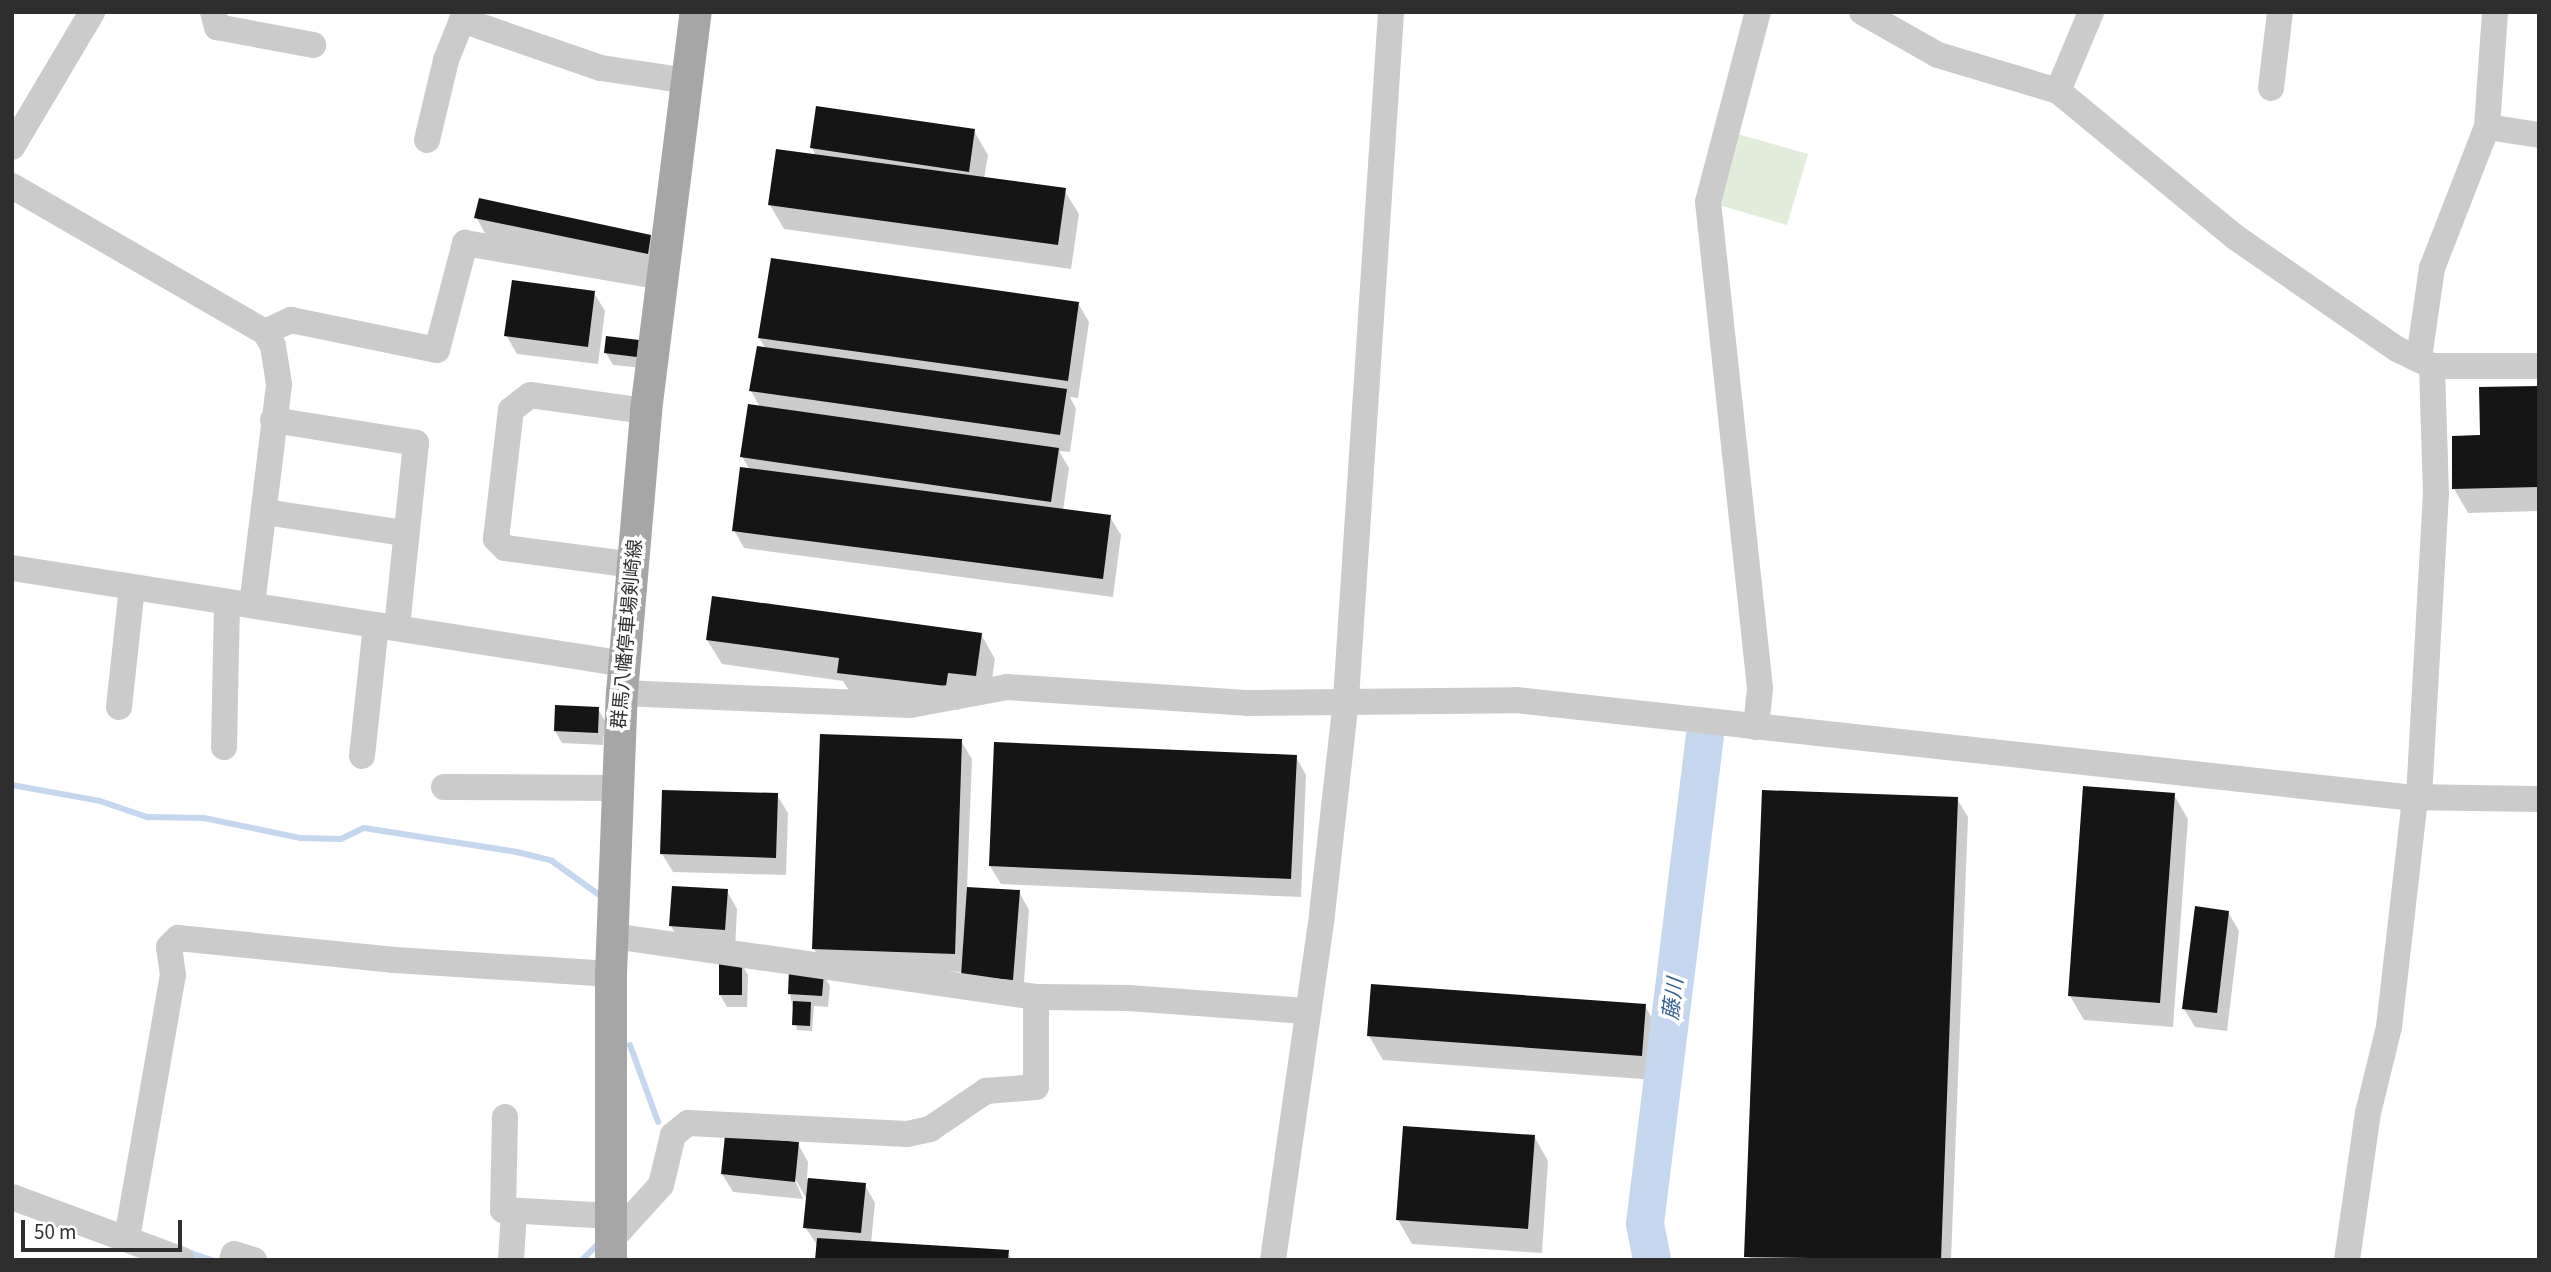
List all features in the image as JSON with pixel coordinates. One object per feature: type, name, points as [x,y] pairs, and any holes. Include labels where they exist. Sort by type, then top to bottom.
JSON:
[{"type":"main road","name":"群馬八幡停車場剣崎線","points":[[612,1238],[611,974],[623,678],[646,411],[696,12]]},
{"type":"street","points":[[12,148],[92,12]]},
{"type":"street","points":[[213,12],[217,27],[313,45]]},
{"type":"street","points":[[1273,1260],[1306,1011],[1322,914],[1346,699],[1391,12]]},
{"type":"street","points":[[1756,727],[1760,688],[1709,202],[1758,12]]},
{"type":"street","points":[[1861,12],[1938,55],[2058,91],[2235,237],[2397,349],[2426,362],[2539,366]]},
{"type":"street","points":[[2058,91],[2091,12]]},
{"type":"street","points":[[2271,88],[2280,12]]},
{"type":"street","points":[[2347,1260],[2368,1113],[2389,1027],[2414,807],[2419,797],[2436,494],[2426,362],[2432,268],[2487,127],[2495,12]]},
{"type":"street","points":[[427,140],[459,16],[601,68],[688,81]]},
{"type":"street","points":[[2487,127],[2539,135]]},
{"type":"street","points":[[12,186],[265,332],[273,346],[279,385],[273,420],[265,512],[240,604],[224,747]]},
{"type":"street","points":[[265,332],[291,320],[437,350],[466,243],[662,277]]},
{"type":"street","points":[[634,565],[505,548],[496,539],[511,410],[530,395],[646,411]]},
{"type":"street","points":[[273,420],[416,443],[404,533],[362,756]]},
{"type":"street","points":[[265,512],[404,533]]},
{"type":"street","points":[[12,568],[387,627],[623,678],[910,705],[1007,687],[1249,703],[1346,699],[1516,700],[2419,797],[2539,799]]},
{"type":"street","points":[[119,707],[132,588]]},
{"type":"street","points":[[444,786],[618,788]]},
{"type":"street","points":[[613,936],[1036,997],[1129,998],[1306,1011]]},
{"type":"street","points":[[127,1238],[173,975],[169,947],[178,938],[395,960],[611,974]]},
{"type":"street","points":[[505,1117],[503,1210],[612,1238],[660,1185],[673,1135],[688,1123],[906,1133],[930,1129],[986,1091],[1036,1087],[1036,997]]},
{"type":"street","points":[[12,1197],[182,1260]]},
{"type":"street","points":[[511,1260],[514,1212]]},
{"type":"street","points":[[232,1260],[234,1254],[254,1260]]},
{"type":"green space","points":[[1730,132],[1808,154],[1787,225],[1716,204]]},
{"type":"building","points":[[816,106],[975,129],[969,172],[810,148]]},
{"type":"building","points":[[776,149],[1066,188],[1058,245],[768,205]]},
{"type":"building","points":[[479,198],[651,235],[648,254],[474,218]]},
{"type":"building","points":[[771,258],[1079,302],[1068,381],[758,338]]},
{"type":"building","points":[[512,280],[595,291],[588,347],[504,336]]},
{"type":"building","points":[[606,336],[639,340],[637,357],[604,353]]},
{"type":"building","points":[[757,346],[1067,389],[1060,435],[749,391]]},
{"type":"building","points":[[2539,386],[2539,487],[2452,489],[2452,436],[2480,435],[2479,387]]},
{"type":"building","points":[[748,404],[1059,448],[1051,502],[740,457]]},
{"type":"building","points":[[740,467],[1111,515],[1103,579],[732,531]]},
{"type":"building","points":[[712,596],[982,633],[976,676],[948,673],[946,686],[837,673],[839,658],[706,640]]},
{"type":"building","points":[[555,705],[599,707],[598,733],[554,731]]},
{"type":"building","points":[[820,734],[962,739],[955,954],[812,949]]},
{"type":"building","points":[[994,742],[1297,755],[1291,879],[989,866]]},
{"type":"building","points":[[2083,786],[2175,793],[2160,1003],[2068,996]]},
{"type":"building","points":[[662,790],[778,793],[776,858],[660,854]]},
{"type":"building","points":[[1762,790],[1958,797],[1941,1260],[1744,1257]]},
{"type":"building","points":[[672,886],[728,889],[725,930],[669,926]]},
{"type":"building","points":[[967,887],[1020,890],[1013,980],[961,976]]},
{"type":"building","points":[[2195,906],[2229,911],[2217,1013],[2182,1009]]},
{"type":"building","points":[[719,961],[742,961],[742,995],[719,995]]},
{"type":"building","points":[[789,970],[824,973],[822,996],[788,994]]},
{"type":"building","points":[[1371,984],[1646,1004],[1642,1056],[1367,1036]]},
{"type":"building","points":[[793,1001],[811,1002],[810,1026],[792,1025]]},
{"type":"building","points":[[1403,1126],[1535,1135],[1528,1229],[1396,1220]]},
{"type":"building","points":[[725,1135],[799,1142],[795,1182],[721,1174]]},
{"type":"building","points":[[808,1178],[866,1183],[861,1233],[803,1228]]},
{"type":"building","points":[[817,1238],[1009,1250],[1008,1260],[815,1260]]},
{"type":"waterway","name":"藤川","points":[[1652,1260],[1645,1224],[1705,738]]},
{"type":"waterway","points":[[12,785],[100,801],[147,817],[204,818],[301,838],[341,839],[364,828],[517,852],[552,861],[598,894]]},
{"type":"waterway","points":[[630,1045],[658,1122]]},
{"type":"waterway","points":[[582,1260],[599,1243]]},
{"type":"waterway","points":[[188,1252],[211,1260]]}]
